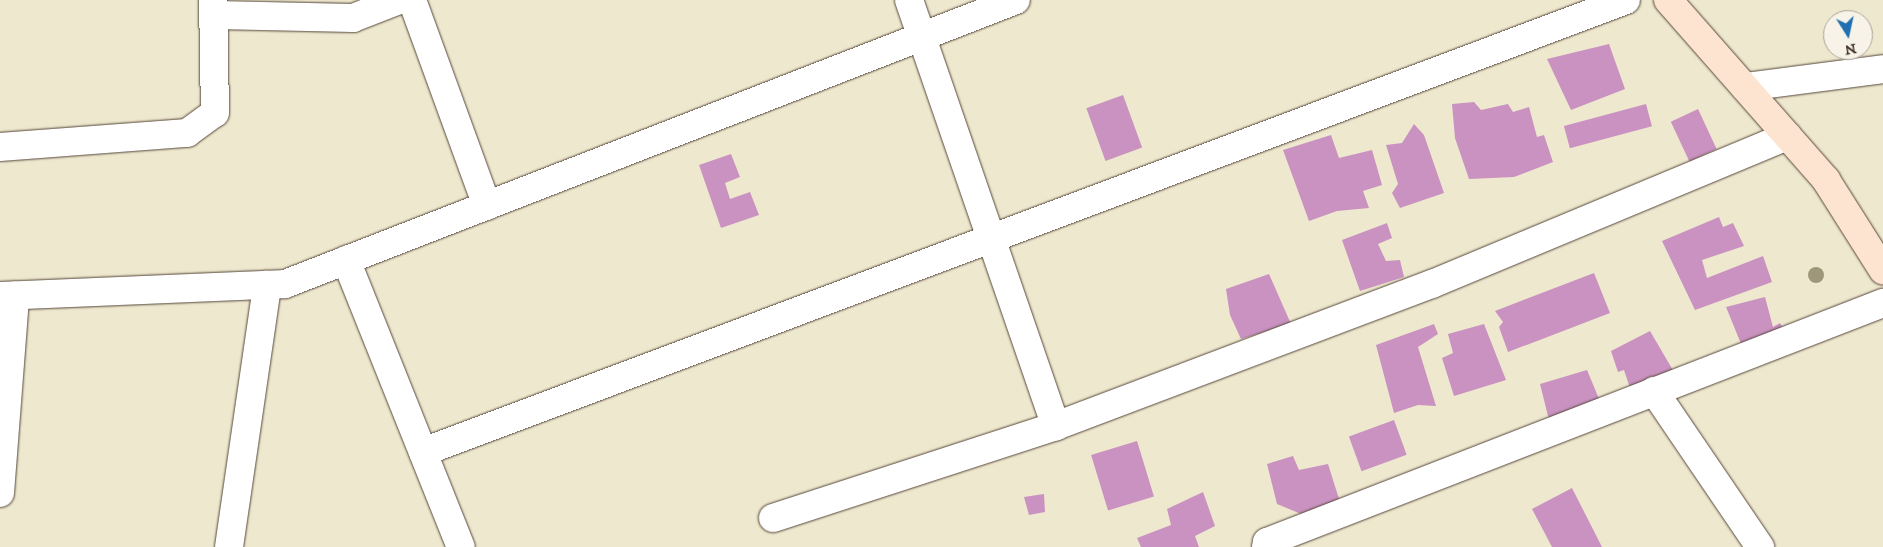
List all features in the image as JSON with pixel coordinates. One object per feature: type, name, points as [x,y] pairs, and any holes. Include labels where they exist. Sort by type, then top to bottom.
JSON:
[{"type":"main road","points":[[1668,0],[1826,180],[1883,270]]},
{"type":"street","points":[[0,147],[187,133],[215,113],[214,8],[353,18],[399,0]]},
{"type":"street","points":[[412,0],[487,206]]},
{"type":"street","points":[[909,0],[1056,426]]},
{"type":"street","points":[[0,492],[8,296],[285,284],[1016,0]]},
{"type":"street","points":[[423,452],[1626,0]]},
{"type":"street","points":[[1745,88],[1883,69]]},
{"type":"street","points":[[773,518],[1056,426],[1432,284],[1787,136]]},
{"type":"street","points":[[346,260],[461,547]]},
{"type":"street","points":[[229,547],[267,285]]},
{"type":"street","points":[[1262,545],[1883,303]]},
{"type":"street","points":[[1654,391],[1760,547]]},
{"type":"building","points":[[1609,44],[1625,89],[1571,110],[1547,59]]},
{"type":"building","points":[[1123,95],[1142,148],[1106,161],[1086,108]]},
{"type":"building","points":[[1474,102],[1481,110],[1508,104],[1513,112],[1529,107],[1537,137],[1544,135],[1553,162],[1514,177],[1469,179],[1455,138],[1452,104]]},
{"type":"building","points":[[1646,104],[1652,126],[1570,148],[1564,126]]},
{"type":"building","points":[[1698,109],[1717,149],[1689,162],[1671,122]]},
{"type":"building","points":[[1414,124],[1424,135],[1444,193],[1400,208],[1392,193],[1398,184],[1386,145],[1402,143]]},
{"type":"building","points":[[1331,135],[1339,158],[1372,150],[1382,185],[1363,191],[1369,208],[1337,211],[1309,221],[1283,150]]},
{"type":"building","points":[[731,154],[740,177],[725,183],[730,199],[750,192],[759,215],[721,228],[699,165]]},
{"type":"building","points":[[1719,217],[1723,227],[1733,223],[1744,246],[1702,260],[1707,278],[1763,256],[1772,282],[1695,310],[1662,241]]},
{"type":"building","points":[[1387,223],[1392,238],[1378,244],[1386,261],[1400,260],[1404,277],[1360,291],[1342,240]]},
{"type":"building","points":[[1594,273],[1610,313],[1508,352],[1499,327],[1503,322],[1495,311]]},
{"type":"building","points":[[1269,274],[1291,324],[1241,339],[1230,315],[1226,289]]},
{"type":"building","points":[[1765,297],[1773,327],[1780,323],[1787,335],[1746,356],[1726,307]]},
{"type":"building","points":[[1434,324],[1438,334],[1418,347],[1436,406],[1418,405],[1394,413],[1376,345]]},
{"type":"building","points":[[1484,324],[1506,380],[1454,396],[1442,358],[1453,353],[1448,334]]},
{"type":"building","points":[[1650,331],[1674,372],[1630,388],[1624,370],[1618,372],[1611,351]]},
{"type":"building","points":[[1587,370],[1602,406],[1555,423],[1548,416],[1540,384]]},
{"type":"building","points":[[1394,420],[1407,455],[1362,471],[1349,436]]},
{"type":"building","points":[[1137,441],[1154,496],[1108,510],[1091,455]]},
{"type":"building","points":[[1293,456],[1299,470],[1328,464],[1340,502],[1306,516],[1277,504],[1267,464]]},
{"type":"building","points":[[1572,488],[1602,547],[1552,547],[1532,509]]},
{"type":"building","points":[[1203,492],[1215,526],[1195,536],[1199,547],[1141,547],[1137,538],[1171,525],[1167,509]]},
{"type":"building","points":[[1044,494],[1045,512],[1029,515],[1024,497]]}]
